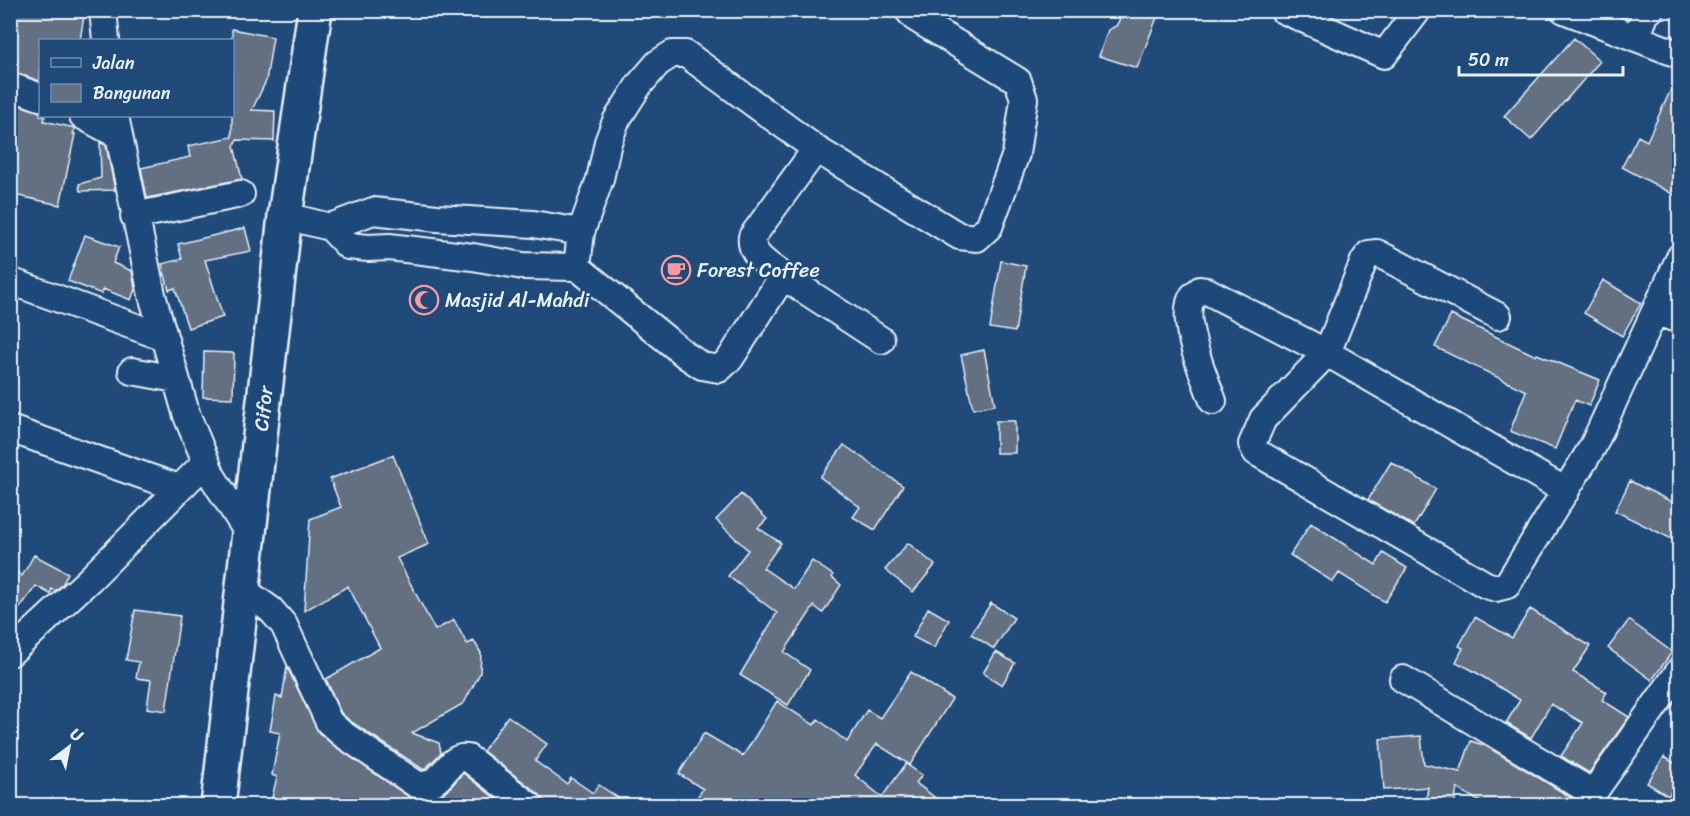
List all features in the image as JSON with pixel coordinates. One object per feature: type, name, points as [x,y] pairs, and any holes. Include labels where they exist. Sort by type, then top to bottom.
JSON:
[{"type":"street","points":[[103,10],[106,39]]},
{"type":"street","name":"Cifor","points":[[218,806],[285,216],[315,10]]},
{"type":"street","points":[[577,267],[582,232],[616,121],[639,85],[658,63],[672,54],[686,54],[816,149],[959,236],[977,238],[989,227],[1016,154],[1023,99],[1018,81],[915,18],[908,10]]},
{"type":"street","points":[[1283,10],[1384,55],[1418,10]]},
{"type":"street","points":[[1564,10],[1680,55]]},
{"type":"street","points":[[1636,38],[1646,11]]},
{"type":"street","points":[[10,87],[39,97]]},
{"type":"street","points":[[87,117],[117,125],[134,216],[163,337],[187,416],[205,463],[250,536]]},
{"type":"street","points":[[816,149],[752,237],[751,244],[754,252],[783,276],[881,340]]},
{"type":"street","points":[[134,216],[241,194]]},
{"type":"street","points":[[330,227],[373,211],[533,224],[582,232]]},
{"type":"street","points":[[285,216],[330,227],[348,246],[389,247],[473,257],[523,266],[577,267],[687,356],[711,369],[719,369],[730,359],[783,276]]},
{"type":"street","points":[[1498,316],[1377,253],[1369,254],[1364,261],[1327,353],[1263,419],[1252,444],[1256,452],[1485,585],[1496,588],[1507,585],[1566,491],[1604,424],[1680,257]]},
{"type":"street","points":[[10,281],[163,337]]},
{"type":"street","points":[[1213,401],[1189,333],[1190,306],[1193,296],[1200,290],[1207,291],[1327,353],[1566,491]]},
{"type":"street","points":[[1656,312],[1680,320]]},
{"type":"street","points":[[132,371],[176,379]]},
{"type":"street","points":[[10,429],[179,488]]},
{"type":"street","points":[[10,653],[74,594],[205,463]]},
{"type":"street","points":[[242,589],[271,610],[284,626],[329,722],[341,733],[416,784],[423,786],[440,778],[450,764],[459,758],[468,758],[530,806]]},
{"type":"street","points":[[1403,679],[1588,799],[1680,670]]},
{"type":"building","points":[[10,10],[85,10],[80,39],[39,39],[39,81],[10,71]]},
{"type":"building","points":[[1125,10],[1160,10],[1137,68],[1099,56],[1108,30],[1116,26]]},
{"type":"building","points":[[232,29],[273,37],[266,81],[252,110],[275,111],[274,141],[237,140],[234,146],[242,179],[147,198],[141,168],[190,157],[188,146],[232,137],[234,39],[232,39]]},
{"type":"building","points":[[1574,38],[1600,61],[1531,140],[1504,116]]},
{"type":"building","points":[[1680,70],[1680,198],[1622,167],[1638,136],[1647,141]]},
{"type":"building","points":[[10,102],[39,112],[39,117],[45,117],[44,121],[75,128],[60,205],[10,194]]},
{"type":"building","points":[[100,142],[106,145],[115,190],[80,191],[79,184],[101,178]]},
{"type":"building","points":[[245,228],[251,251],[205,260],[223,317],[188,328],[175,288],[169,290],[162,264],[182,259],[178,244]]},
{"type":"building","points":[[85,235],[119,247],[113,263],[132,271],[135,289],[131,300],[103,289],[102,294],[68,281]]},
{"type":"building","points":[[1001,261],[1026,266],[1015,332],[990,328]]},
{"type":"building","points":[[1603,280],[1641,303],[1622,336],[1584,313]]},
{"type":"building","points":[[1451,315],[1536,356],[1537,354],[1600,380],[1589,406],[1575,400],[1555,449],[1510,431],[1526,391],[1435,347]]},
{"type":"building","points":[[984,350],[995,405],[973,409],[961,355]]},
{"type":"building","points":[[204,352],[234,353],[233,398],[203,397]]},
{"type":"building","points":[[996,421],[1015,421],[1015,453],[996,453]]},
{"type":"building","points":[[844,445],[903,486],[875,530],[853,517],[860,507],[820,477]]},
{"type":"building","points":[[393,455],[429,544],[397,558],[435,630],[454,620],[467,644],[474,641],[481,653],[480,673],[464,703],[412,733],[439,743],[441,753],[424,770],[341,713],[326,679],[380,648],[348,586],[304,611],[310,519],[341,507],[330,479]]},
{"type":"building","points":[[1391,462],[1436,489],[1414,526],[1368,500]]},
{"type":"building","points":[[1630,481],[1680,506],[1680,543],[1615,511]]},
{"type":"building","points":[[741,494],[767,519],[758,528],[781,543],[763,568],[794,589],[812,561],[833,575],[832,577],[841,585],[823,613],[814,606],[784,652],[810,670],[788,705],[740,675],[777,613],[728,576],[748,550],[716,520]]},
{"type":"building","points":[[1311,523],[1376,565],[1383,553],[1407,568],[1385,602],[1339,573],[1333,582],[1290,555]]},
{"type":"building","points":[[908,543],[935,565],[913,592],[885,570]]},
{"type":"building","points":[[34,555],[68,573],[62,585],[55,591],[52,589],[50,594],[36,586],[10,621],[10,567],[22,576]]},
{"type":"building","points":[[991,603],[1014,618],[994,649],[971,634]]},
{"type":"building","points":[[928,608],[949,620],[934,648],[913,637]]},
{"type":"building","points":[[1530,609],[1590,646],[1573,672],[1607,692],[1602,700],[1629,717],[1589,773],[1561,756],[1583,723],[1551,704],[1531,738],[1506,723],[1520,700],[1456,662],[1463,648],[1459,646],[1475,617],[1512,638]]},
{"type":"building","points":[[135,610],[180,616],[166,711],[147,708],[151,680],[136,678],[139,662],[126,660]]},
{"type":"building","points":[[1629,620],[1672,652],[1652,680],[1608,648]]},
{"type":"building","points":[[996,652],[1015,663],[1002,685],[983,673]]},
{"type":"building","points":[[287,667],[319,733],[408,796],[424,800],[437,797],[448,790],[463,773],[505,806],[270,806],[277,777],[272,775],[280,733],[270,731],[276,696],[282,698]]},
{"type":"building","points":[[911,672],[952,699],[910,765],[877,744],[855,775],[882,797],[906,764],[922,775],[916,783],[946,806],[691,806],[703,789],[679,774],[704,733],[743,756],[777,701],[814,725],[818,719],[847,742],[867,710],[880,718]]},
{"type":"building","points":[[508,716],[547,744],[535,761],[567,784],[571,778],[593,793],[599,785],[630,806],[545,806],[539,794],[483,751]]},
{"type":"building","points":[[1421,736],[1424,764],[1460,772],[1471,741],[1486,746],[1572,798],[1569,806],[1487,806],[1457,788],[1454,806],[1425,806],[1428,787],[1384,790],[1380,739]]},
{"type":"building","points":[[1664,757],[1680,766],[1680,793],[1673,789],[1668,796],[1647,783]]},
{"type":"place","name":"Forest Coffee","points":[[676,270]]},
{"type":"place","name":"Masjid Al-Mahdi","points":[[424,300]]}]
